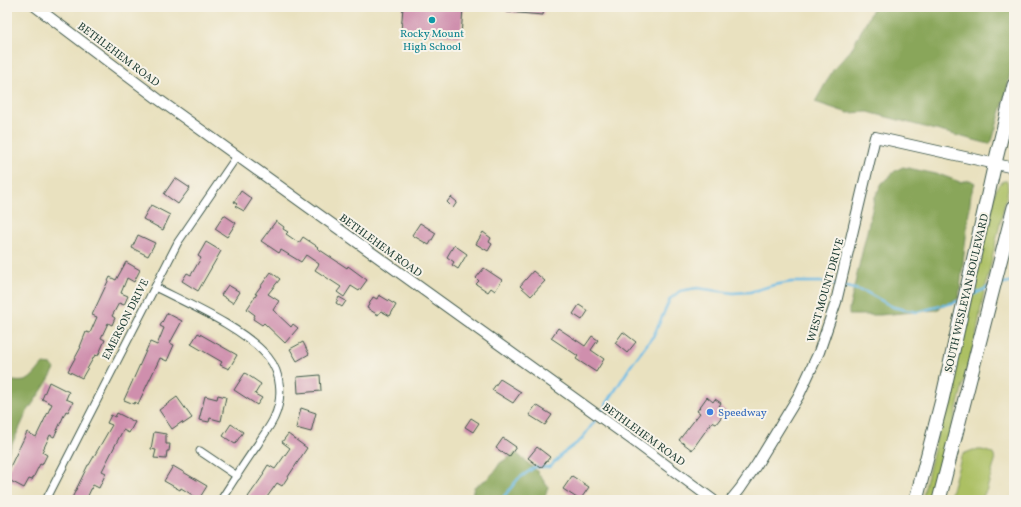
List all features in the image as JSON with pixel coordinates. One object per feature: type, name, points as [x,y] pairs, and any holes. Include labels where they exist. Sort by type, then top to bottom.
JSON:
[{"type":"highway","name":"SOUTH WESLEYAN BOULEVARD","points":[[916,500],[942,400],[1014,85]]},
{"type":"highway","points":[[939,500],[1014,207]]},
{"type":"main road","name":"BETHLEHEM ROAD","points":[[36,7],[158,99],[631,439],[713,500]]},
{"type":"main road","name":"WEST MOUNT DRIVE","points":[[731,500],[740,490],[757,464],[799,395],[819,352],[836,302],[875,136],[995,163]]},
{"type":"main road","points":[[995,163],[1014,168]]},
{"type":"street","name":"EMERSON DRIVE","points":[[46,500],[178,242],[237,156]]},
{"type":"street","points":[[155,287],[214,318],[248,339],[268,357],[279,380],[279,402],[274,418],[221,500]]},
{"type":"street","points":[[200,451],[237,476]]},
{"type":"green space","points":[[874,7],[1014,7],[1014,54],[1006,94],[992,141],[989,144],[868,112],[848,113],[815,102],[833,70],[851,50]]},
{"type":"green space","points":[[903,167],[941,175],[960,182],[970,180],[975,183],[971,194],[959,298],[936,310],[880,315],[849,315],[849,309],[875,197],[882,183],[895,171]]},
{"type":"green space","points":[[1007,181],[1008,189],[982,302],[977,332],[933,500],[922,500],[995,192],[999,184]]},
{"type":"green space","points":[[43,364],[52,365],[55,369],[27,412],[7,455],[7,380],[28,380]]},
{"type":"green space","points":[[973,450],[982,450],[992,453],[994,456],[995,461],[987,489],[981,500],[949,500],[961,458],[963,454]]},
{"type":"green space","points":[[516,453],[536,470],[548,487],[542,500],[471,500],[474,487],[487,479],[500,463]]},
{"type":"building","name":"Rocky Mount High School","points":[[403,7],[463,7],[461,37],[401,32]]},
{"type":"building","points":[[506,7],[544,7],[543,15],[506,12]]},
{"type":"building","points":[[175,178],[190,188],[178,204],[164,194]]},
{"type":"building","points":[[241,191],[252,199],[244,211],[235,206],[237,204],[234,202]]},
{"type":"building","points":[[451,197],[457,202],[453,208],[447,202]]},
{"type":"building","points":[[151,205],[170,215],[163,230],[143,219]]},
{"type":"building","points":[[224,215],[236,223],[227,237],[215,229]]},
{"type":"building","points":[[276,221],[288,232],[286,234],[299,243],[303,237],[318,247],[317,248],[347,268],[348,266],[367,280],[359,291],[351,286],[344,297],[337,292],[341,287],[315,270],[319,264],[306,255],[301,262],[281,250],[279,253],[261,241]]},
{"type":"building","points":[[420,223],[436,233],[429,245],[412,235]]},
{"type":"building","points":[[483,232],[491,238],[489,242],[492,244],[488,251],[476,244]]},
{"type":"building","points":[[138,235],[155,243],[148,256],[132,248]]},
{"type":"building","points":[[206,242],[221,251],[198,291],[182,281],[187,273],[191,275],[201,258],[198,256]]},
{"type":"building","points":[[454,245],[467,254],[458,269],[452,265],[454,262],[447,257]]},
{"type":"building","points":[[126,262],[140,270],[134,282],[127,278],[121,293],[128,296],[124,305],[119,303],[112,316],[115,318],[112,325],[108,323],[101,338],[105,340],[98,356],[95,355],[82,378],[68,371],[81,347],[86,332],[90,333],[97,317],[92,315],[110,277],[116,280]]},
{"type":"building","points":[[484,268],[502,280],[495,291],[491,288],[488,292],[476,284],[479,281],[476,278]]},
{"type":"building","points":[[533,271],[545,281],[531,296],[520,286]]},
{"type":"building","points":[[271,272],[280,279],[268,294],[279,301],[273,310],[291,327],[293,324],[298,328],[285,343],[264,323],[262,325],[253,319],[255,315],[247,309],[257,294],[255,294]]},
{"type":"building","points":[[228,285],[240,292],[233,303],[221,295]]},
{"type":"building","points":[[379,295],[396,305],[390,316],[381,311],[378,315],[367,308],[373,297],[377,299]]},
{"type":"building","points":[[339,297],[346,301],[342,307],[336,303]]},
{"type":"building","points":[[579,305],[588,311],[582,320],[573,314]]},
{"type":"building","points":[[167,313],[182,321],[170,343],[174,345],[167,361],[160,358],[138,404],[124,400],[150,342],[157,345],[164,328],[160,326]]},
{"type":"building","points":[[558,328],[585,346],[592,336],[598,340],[591,350],[604,359],[596,372],[576,359],[578,356],[551,338]]},
{"type":"building","points":[[623,332],[636,342],[627,353],[615,343]]},
{"type":"building","points":[[198,333],[237,355],[229,369],[220,365],[222,362],[191,344]]},
{"type":"building","points":[[303,342],[309,354],[297,361],[290,349]]},
{"type":"building","points":[[245,373],[261,384],[255,394],[262,398],[257,405],[234,390]]},
{"type":"building","points":[[320,375],[321,391],[298,393],[297,377]]},
{"type":"building","points":[[500,379],[521,392],[513,403],[492,390]]},
{"type":"building","points":[[49,382],[69,392],[66,399],[73,402],[68,412],[66,411],[54,437],[50,435],[42,452],[47,455],[42,465],[40,464],[32,480],[29,479],[24,488],[7,479],[7,473],[27,432],[36,437],[52,404],[42,399]]},
{"type":"building","points":[[218,395],[226,397],[221,421],[210,418],[209,422],[199,420],[205,396],[217,399]]},
{"type":"building","points":[[177,397],[192,418],[183,424],[182,422],[172,429],[159,410]]},
{"type":"building","points":[[707,397],[713,402],[715,399],[721,403],[719,406],[726,411],[716,424],[712,422],[692,450],[679,440],[700,413],[697,411]]},
{"type":"building","points":[[536,405],[552,415],[545,425],[529,415]]},
{"type":"building","points":[[301,408],[316,413],[311,432],[296,428]]},
{"type":"building","points":[[117,413],[135,422],[129,433],[123,430],[102,471],[106,473],[99,488],[93,485],[86,500],[71,500],[88,465],[112,425],[107,423],[111,415],[115,417]]},
{"type":"building","points":[[471,418],[479,423],[473,432],[465,427]]},
{"type":"building","points":[[231,424],[243,432],[235,444],[223,436]]},
{"type":"building","points":[[154,432],[166,434],[166,444],[170,444],[166,459],[154,458],[156,450],[151,449]]},
{"type":"building","points":[[288,434],[307,448],[282,486],[277,483],[265,500],[251,500],[248,497],[264,474],[263,473],[268,465],[275,469],[290,448],[282,442]]},
{"type":"building","points":[[503,438],[516,447],[509,457],[496,448]]},
{"type":"building","points":[[537,447],[550,457],[541,468],[528,458]]},
{"type":"building","points":[[173,466],[207,486],[199,499],[181,488],[180,490],[164,481]]},
{"type":"building","points":[[572,476],[589,487],[580,500],[563,489]]},
{"type":"waterway","points":[[999,284],[1014,281]]},
{"type":"waterway","points":[[600,414],[632,364],[654,335],[670,299],[680,291],[697,288],[733,293],[750,292],[791,282],[824,282],[838,285]]},
{"type":"waterway","points":[[843,286],[866,292],[893,307],[917,312],[960,301]]},
{"type":"waterway","points":[[970,296],[989,287]]},
{"type":"waterway","points":[[501,500],[518,479],[535,467],[549,467],[561,455],[581,440],[597,418]]},
{"type":"place","name":"Rocky Mount High School","points":[[432,20]]},
{"type":"place","name":"Speedway","points":[[710,412]]}]
